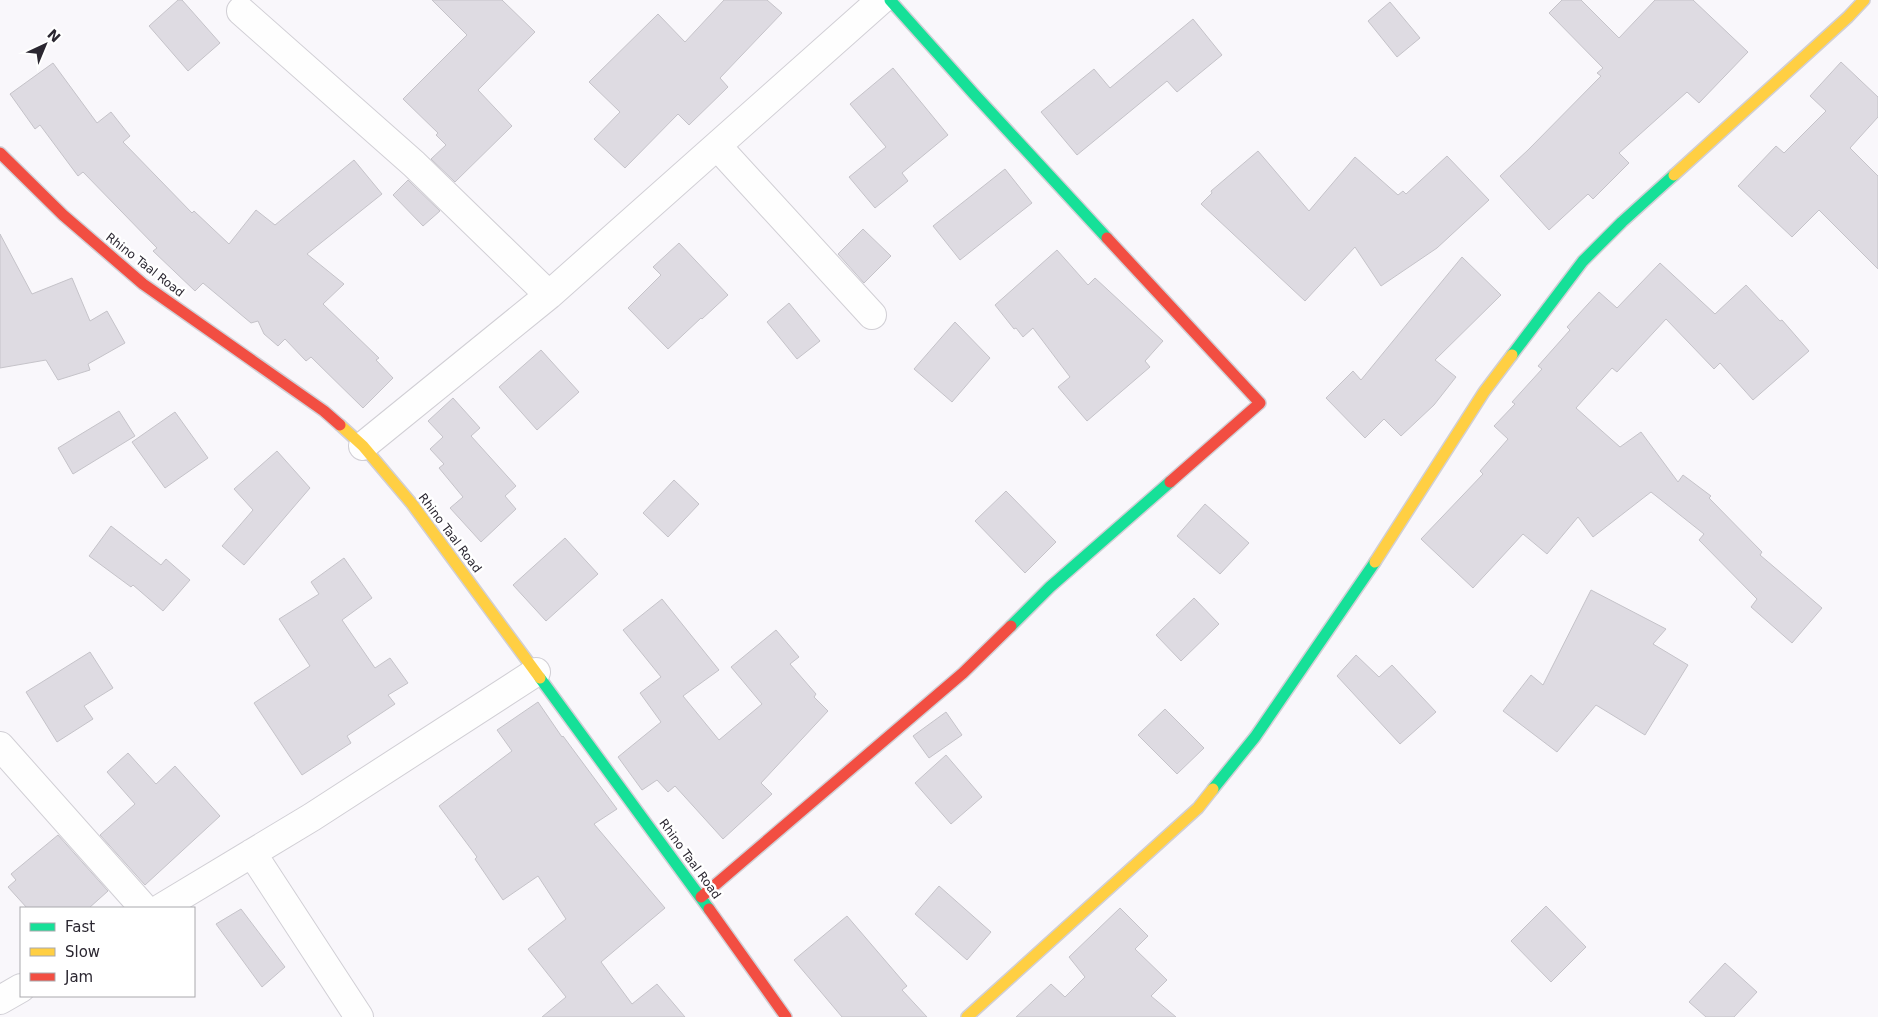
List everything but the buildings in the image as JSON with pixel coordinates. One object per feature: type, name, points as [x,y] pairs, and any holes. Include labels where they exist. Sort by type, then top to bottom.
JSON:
[{"type":"street","points":[[364,446],[549,295],[881,0]]},
{"type":"street","points":[[701,897],[963,673],[1050,587],[1260,403],[974,94],[890,0]]},
{"type":"street","points":[[967,1017],[1198,808],[1255,737],[1396,532],[1484,392],[1583,261],[1629,215],[1848,17],[1864,0]]},
{"type":"street","points":[[242,11],[414,164],[549,295]]},
{"type":"street","points":[[718,146],[872,315]]},
{"type":"street","name":"Rhino Taal Road","points":[[0,152],[63,215],[143,284],[324,411],[364,446],[412,504],[701,897],[786,1017]]},
{"type":"street","points":[[163,907],[312,817],[536,672]]},
{"type":"street","points":[[0,746],[143,907]]},
{"type":"street","points":[[252,853],[358,1017]]},
{"type":"street","points":[[0,1000],[20,989]]},
{"type":"traffic: fast","points":[[890,0],[1107,238]]},
{"type":"traffic: fast","points":[[1512,355],[1583,261],[1622,222],[1674,175]]},
{"type":"traffic: fast","points":[[1011,626],[1050,587],[1170,482]]},
{"type":"traffic: fast","points":[[1213,789],[1255,737],[1375,562]]},
{"type":"traffic: fast","points":[[540,678],[709,909]]},
{"type":"traffic: slow","points":[[1674,175],[1848,17],[1864,0]]},
{"type":"traffic: slow","points":[[1375,562],[1484,392],[1512,355]]},
{"type":"traffic: slow","points":[[340,425],[363,446],[412,504],[540,678]]},
{"type":"traffic: slow","points":[[967,1017],[1198,808],[1213,789]]},
{"type":"traffic: jam","points":[[0,153],[63,215],[143,284],[324,411],[340,425]]},
{"type":"traffic: jam","points":[[1107,238],[1260,403],[1170,482]]},
{"type":"traffic: jam","points":[[701,897],[963,673],[1011,626]]},
{"type":"traffic: jam","points":[[709,909],[786,1017]]}]
